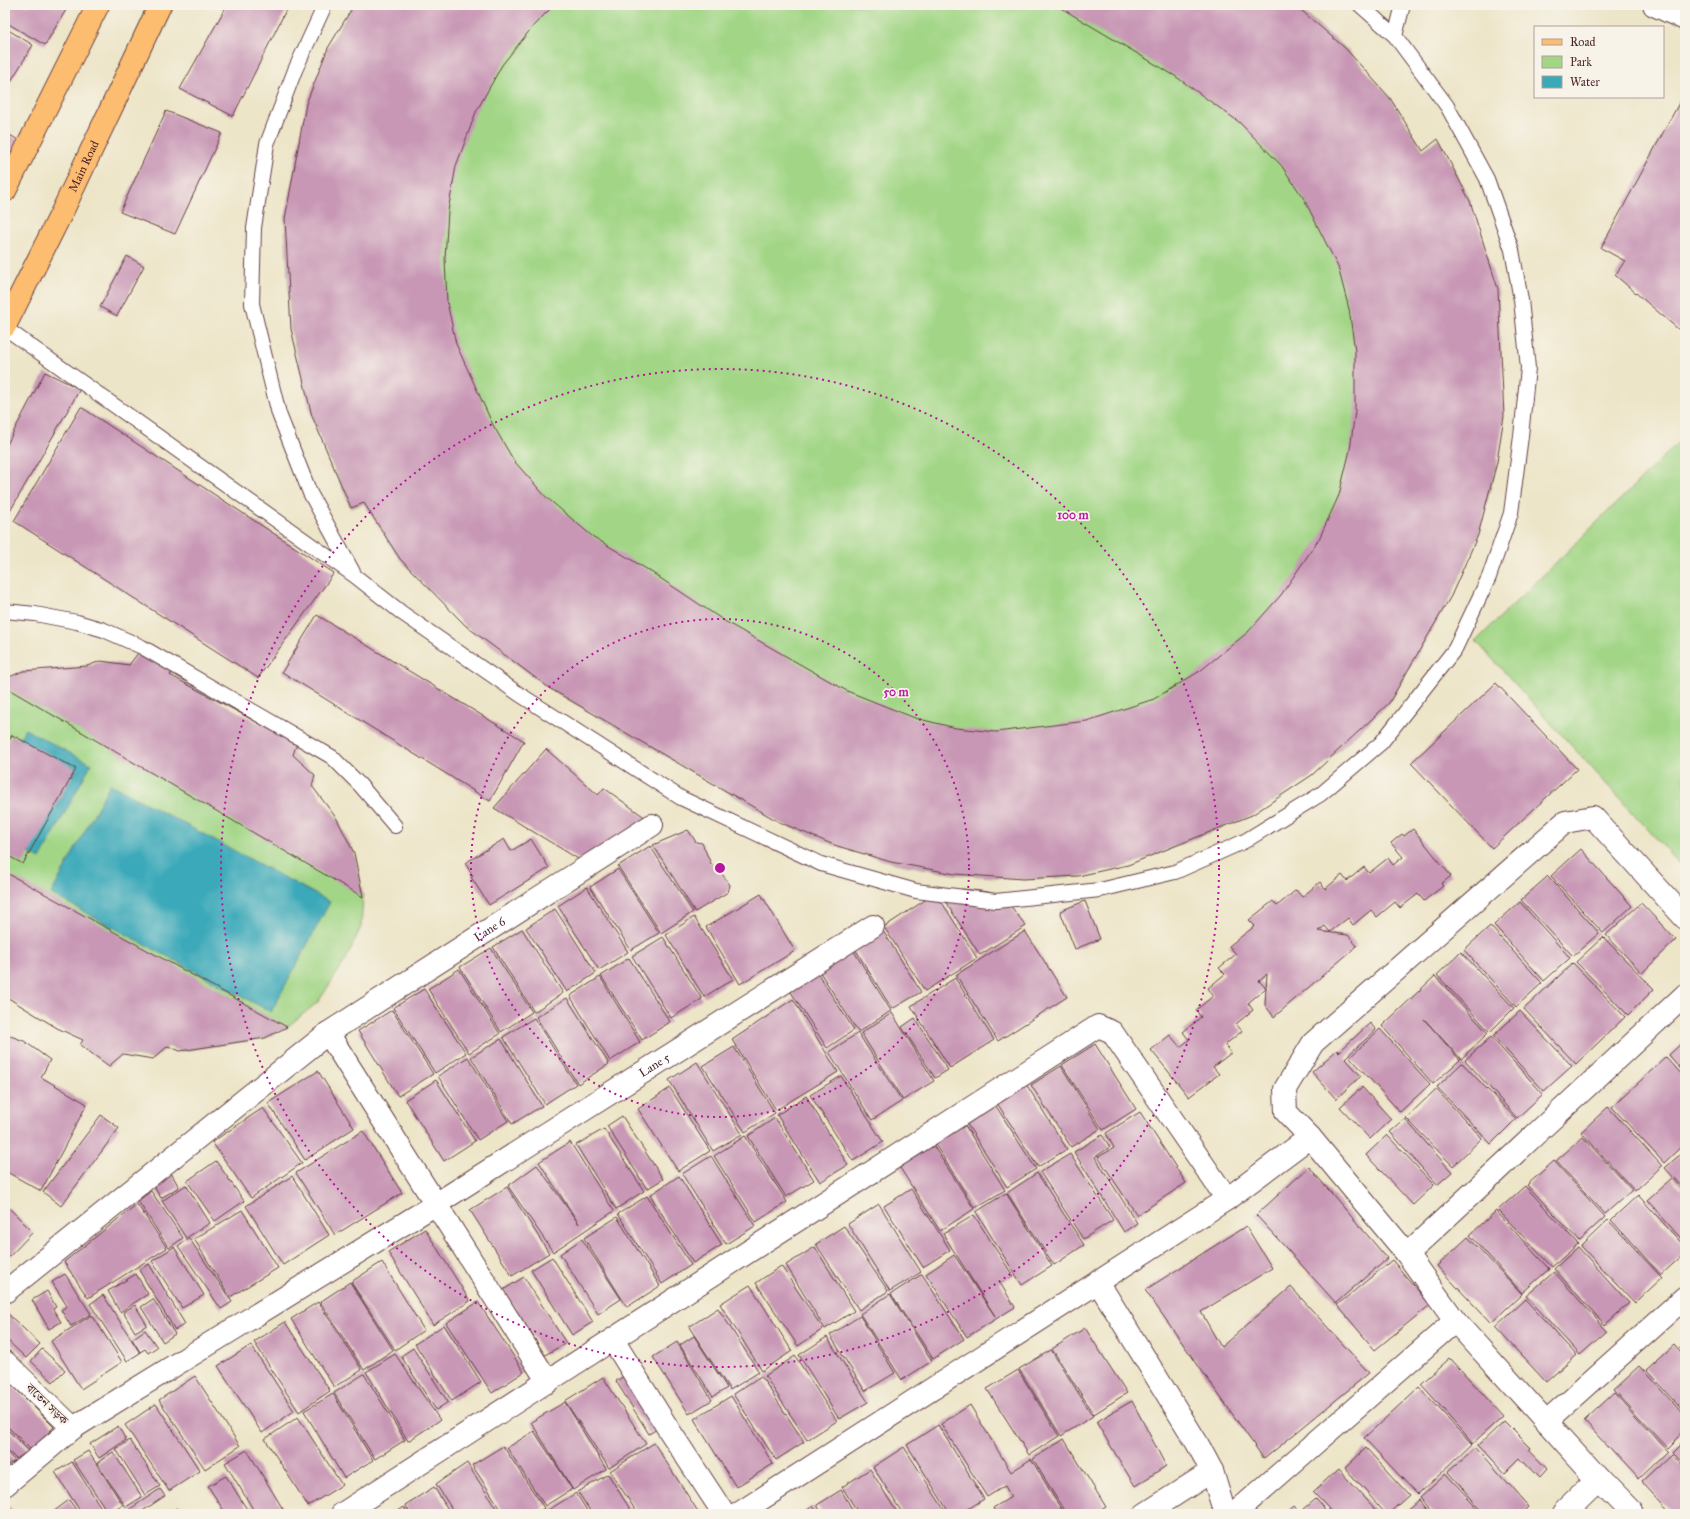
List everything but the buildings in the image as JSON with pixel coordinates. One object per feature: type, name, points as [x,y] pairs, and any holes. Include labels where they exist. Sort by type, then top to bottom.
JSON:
[{"type":"main road","points":[[5,191],[98,5]]},
{"type":"main road","name":"Main Road","points":[[5,327],[11,299],[66,203],[160,5]]},
{"type":"street","points":[[1654,5],[1685,19]]},
{"type":"street","points":[[1632,1514],[1598,1480],[1455,1321],[1407,1254],[1310,1137],[1286,1112],[1285,1089],[1313,1043],[1565,822],[1593,817],[1685,918]]},
{"type":"street","name":"Lane 6","points":[[5,1292],[328,1033],[652,825]]},
{"type":"street","name":"Lane 5","points":[[5,1485],[73,1428],[436,1204],[872,926]]},
{"type":"street","points":[[1407,1254],[1685,995]]},
{"type":"street","points":[[342,1514],[1098,1026],[1112,1032],[1227,1199]]},
{"type":"street","points":[[328,1033],[548,1382]]},
{"type":"street","points":[[738,1514],[1227,1199],[1310,1137]]},
{"type":"street","points":[[1098,1282],[1197,1443],[1212,1471],[1226,1514]]},
{"type":"street","points":[[1546,1422],[1685,1297]]},
{"type":"street","points":[[1234,1514],[1455,1321]]},
{"type":"street","points":[[613,1340],[724,1514]]},
{"type":"street","name":"বাতেন সড়ক","points":[[5,1362],[73,1428]]},
{"type":"street","points":[[1144,1514],[1212,1471]]},
{"type":"street","points":[[1562,1514],[1598,1480]]},
{"type":"lane","points":[[325,5],[294,70],[267,144],[254,228],[252,304],[279,414],[310,493],[355,576]]},
{"type":"lane","points":[[5,327],[355,576],[402,614],[519,694],[681,798],[821,864],[916,891],[996,901],[1100,890],[1175,872],[1245,841],[1321,794],[1381,743],[1455,649],[1489,576],[1511,513],[1528,368],[1521,300],[1512,250],[1487,179],[1447,106],[1395,36],[1360,5]]},
{"type":"lane","points":[[1395,36],[1403,5]]},
{"type":"lane","points":[[5,611],[35,614],[77,622],[104,630],[142,647],[332,757],[360,785],[395,826]]},
{"type":"green space","points":[[354,5],[1295,5],[1345,48],[1390,98],[1423,151],[1438,139],[1470,201],[1497,462],[1478,535],[1451,596],[1389,703],[1312,775],[1252,815],[1128,865],[1078,876],[1023,879],[955,874],[891,862],[834,845],[779,822],[549,688],[466,626],[400,559],[364,503],[351,508],[312,416],[291,329],[285,219],[328,48]]},
{"type":"green space","points":[[1685,436],[1685,870],[1476,641]]},
{"type":"green space","points":[[174,669],[170,675],[261,725],[266,721],[293,755],[315,775],[312,786],[337,819],[354,853],[363,897],[361,927],[345,961],[318,1002],[287,1027],[265,1038],[180,1051],[168,1046],[153,1059],[123,1054],[109,1066],[80,1045],[83,1040],[5,996],[5,679]]},
{"type":"water","points":[[25,729],[91,764],[40,859],[5,840],[5,765]]},
{"type":"water","points":[[110,784],[330,902],[271,1012],[51,894]]}]
